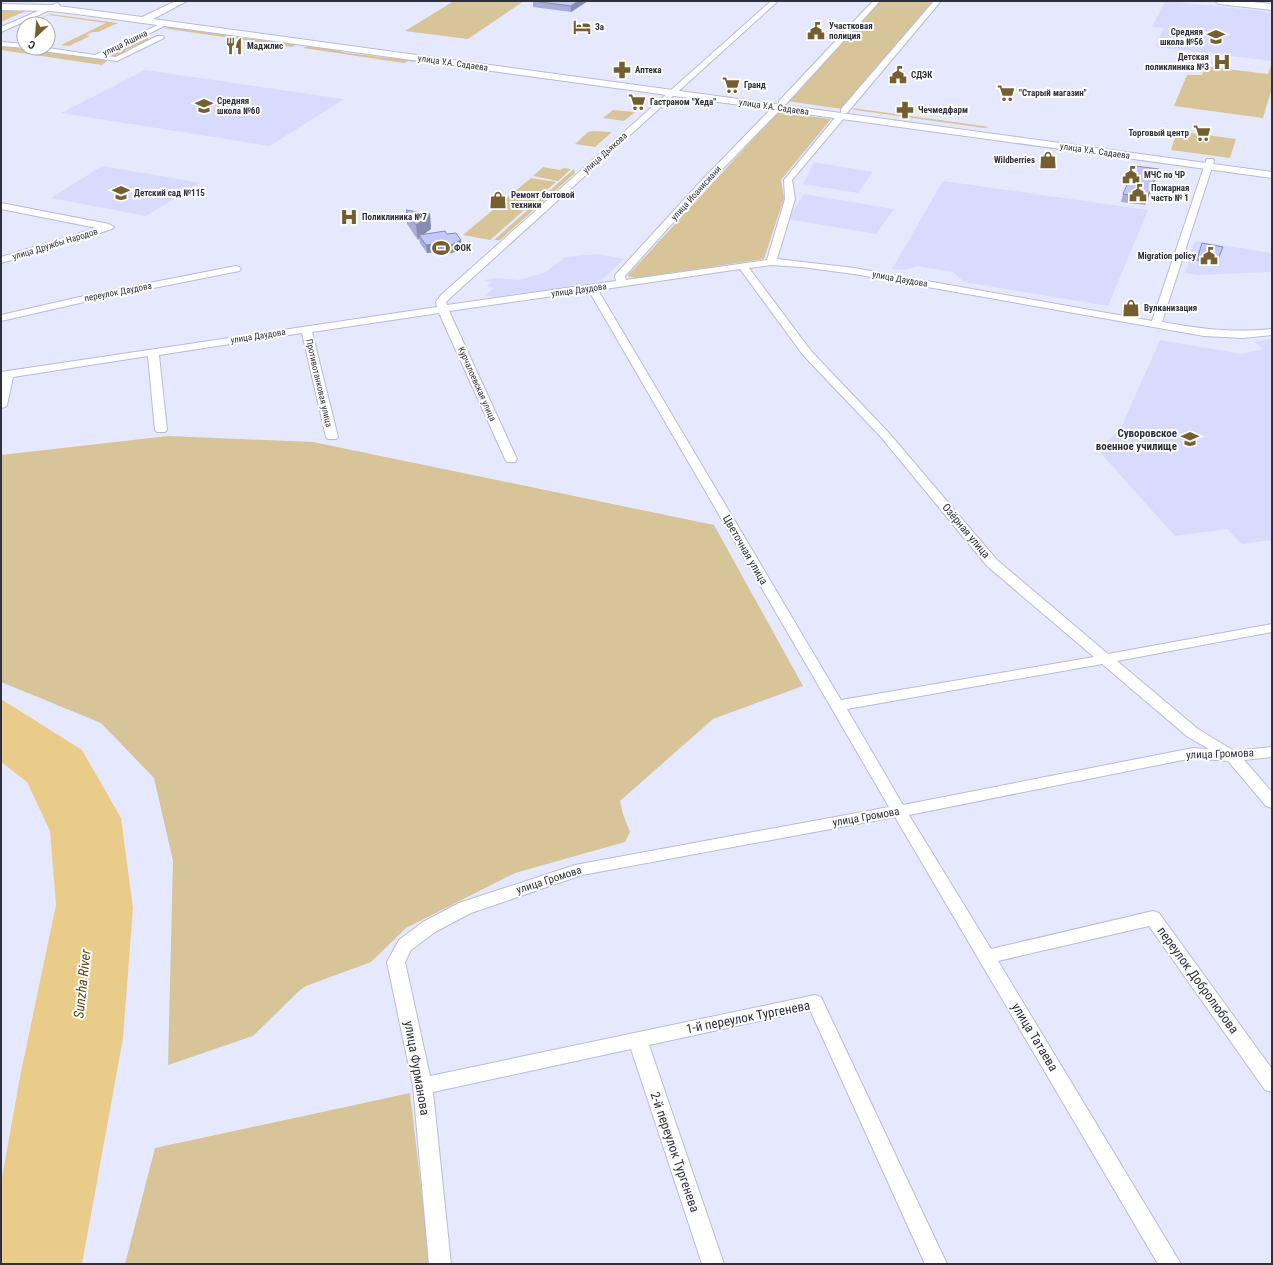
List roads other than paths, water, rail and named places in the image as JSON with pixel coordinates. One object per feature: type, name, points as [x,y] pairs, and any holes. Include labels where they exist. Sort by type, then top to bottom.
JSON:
[{"type":"main road","points":[[141,18],[171,1]]},
{"type":"main road","points":[[1,3],[54,6],[141,18],[183,1]]},
{"type":"main road","points":[[1219,1],[1272,5]]},
{"type":"main road","points":[[1245,1],[1272,5]]},
{"type":"main road","points":[[1,7],[54,6]]},
{"type":"main road","name":"улица У.А. Садаева","points":[[141,18],[166,23],[674,90]]},
{"type":"main road","name":"улица У.А. Садаева","points":[[141,18],[842,113],[1209,164],[1272,175]]},
{"type":"main road","name":"улица У.А. Садаева","points":[[1209,164],[1272,170]]},
{"type":"street","name":"улица Дьякова","points":[[443,309],[442,302],[444,297],[775,1]]},
{"type":"street","name":"улица Иоанисиани","points":[[622,283],[620,276],[702,184],[780,105],[877,1]]},
{"type":"street","points":[[771,262],[790,199],[788,180],[842,113],[938,1]]},
{"type":"street","points":[[1,30],[54,6]]},
{"type":"street","name":"улица Яшина","points":[[56,51],[96,57],[166,23]]},
{"type":"street","points":[[96,57],[115,60],[160,38]]},
{"type":"street","points":[[1,44],[16,45]]},
{"type":"street","points":[[1156,324],[1209,164]]},
{"type":"street","name":"улица Дружбы Народов","points":[[1,206],[109,227],[48,247],[1,260]]},
{"type":"street","name":"улица Даудова","points":[[5,375],[306,329],[592,288],[742,264],[771,262],[802,264],[854,271],[1226,335],[1272,332]]},
{"type":"street","name":"Озёрная улица","points":[[742,264],[807,353],[885,435],[992,562],[1194,733],[1232,756],[1272,802]]},
{"type":"street","name":"переулок Даудова","points":[[1,318],[93,296],[236,269]]},
{"type":"street","name":"Цветочная улица","points":[[592,288],[899,812]]},
{"type":"street","name":"Курчалоевская улица","points":[[443,309],[511,459]]},
{"type":"street","name":"Противотанковая улица","points":[[306,329],[332,437]]},
{"type":"street","points":[[153,352],[161,430]]},
{"type":"street","points":[[1,405],[5,375]]},
{"type":"street","points":[[837,706],[1106,659],[1272,628]]},
{"type":"street","name":"улица Громова","points":[[465,908],[581,869],[899,812],[1193,753],[1232,756],[1272,752]]},
{"type":"street","name":"улица Татаева","points":[[899,812],[1170,1264]]},
{"type":"street","name":"улица Фурманова","points":[[440,1264],[423,1086],[396,962],[405,945],[429,926],[465,908]]},
{"type":"street","name":"переулок Добролюбова","points":[[987,957],[1153,918],[1272,1084]]},
{"type":"street","name":"1-й переулок Тургенева","points":[[423,1086],[815,1002],[936,1264]]},
{"type":"street","name":"2-й переулок Тургенева","points":[[637,1039],[713,1264]]},
{"type":"water","name":"Sunzha River","points":[[1,699],[82,750],[121,818],[133,908],[123,1038],[82,1264],[1,1264],[1,1183],[20,1077],[56,905],[50,831],[27,782],[1,762]]},
{"type":"place","name":"За","points":[[582,27]]},
{"type":"place","name":"Участковая полиция","points":[[816,31]]},
{"type":"place","name":"Средняя школа №56","points":[[1216,37]]},
{"type":"place","name":"Маджлис","points":[[234,46]]},
{"type":"place","name":"Детская поликлиника №3","points":[[1222,62]]},
{"type":"place","name":"Аптека","points":[[622,70]]},
{"type":"place","name":"СДЭК","points":[[898,75]]},
{"type":"place","name":"Гранд","points":[[731,85]]},
{"type":"place","name":"\"Старый магазин\"","points":[[1006,93]]},
{"type":"place","name":"Гастраном \"Хеда\"","points":[[637,102]]},
{"type":"place","name":"Средняя школа №60","points":[[204,106]]},
{"type":"place","name":"Чечмедфарм","points":[[905,110]]},
{"type":"place","name":"Торговый центр","points":[[1202,133]]},
{"type":"place","name":"Wildberries","points":[[1048,160]]},
{"type":"place","name":"МЧС по ЧР","points":[[1131,175]]},
{"type":"place","name":"Детский сад №115","points":[[121,193]]},
{"type":"place","name":"Пожарная часть № 1","points":[[1138,193]]},
{"type":"place","name":"Ремонт бытовой техники","points":[[498,200]]},
{"type":"place","name":"Поликлиника №7","points":[[349,217]]},
{"type":"place","name":"ФОК","points":[[441,248]]},
{"type":"place","name":"Migration policy","points":[[1209,256]]},
{"type":"place","name":"Вулканизация","points":[[1131,308]]},
{"type":"place","name":"Суворовское военное училище","points":[[1190,439]]}]
